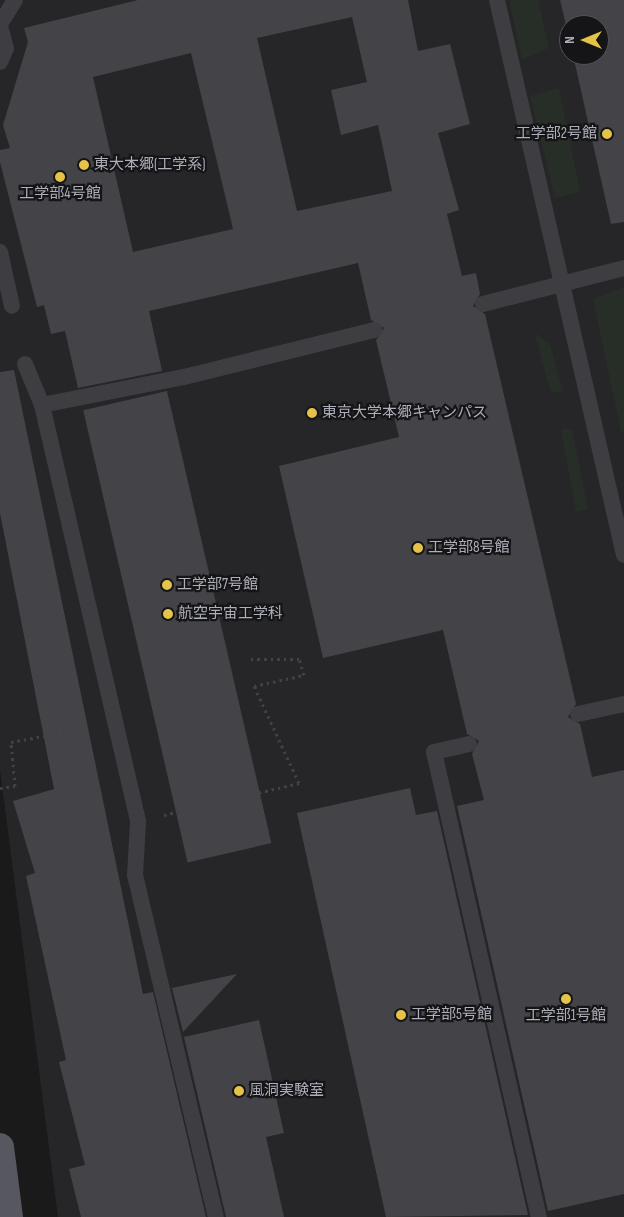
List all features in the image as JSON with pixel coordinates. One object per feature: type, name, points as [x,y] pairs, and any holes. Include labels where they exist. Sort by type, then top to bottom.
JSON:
[{"type":"main road","points":[[0,1147],[9,1217]]},
{"type":"lane","points":[[0,62],[6,48],[0,25],[15,0]]},
{"type":"lane","points":[[497,0],[624,555]]},
{"type":"lane","points":[[0,252],[12,306]]},
{"type":"lane","points":[[483,304],[624,268]]},
{"type":"lane","points":[[42,405],[184,377],[374,330]]},
{"type":"lane","points":[[25,364],[42,405],[138,822],[135,875],[216,1217]]},
{"type":"lane","points":[[578,714],[624,704]]},
{"type":"lane","points":[[469,744],[434,752],[539,1217]]},
{"type":"path","points":[[138,822],[299,783],[254,686],[304,675],[299,659],[248,659]]},
{"type":"path","points":[[0,788],[15,786],[11,742],[88,727]]},
{"type":"shaded area","name":"東京大学本郷キャンパス","points":[[0,0],[624,0],[624,1217],[58,1217],[0,770]]},
{"type":"shaded area","points":[[509,0],[538,0],[549,48],[522,60]]},
{"type":"shaded area","points":[[559,88],[580,192],[555,198],[530,96]]},
{"type":"shaded area","points":[[624,287],[624,431],[621,432],[593,299]]},
{"type":"shaded area","points":[[534,332],[550,344],[563,391],[551,393]]},
{"type":"shaded area","points":[[561,429],[572,429],[588,509],[576,512]]},
{"type":"building","points":[[138,0],[408,0],[418,51],[450,44],[470,124],[438,133],[459,210],[447,214],[462,276],[476,273],[480,294],[473,306],[485,314],[576,704],[568,717],[580,724],[592,777],[624,770],[624,1194],[548,1211],[457,806],[484,800],[472,754],[479,741],[467,734],[443,630],[323,658],[279,466],[399,437],[376,340],[384,328],[371,320],[358,263],[149,311],[162,371],[78,388],[65,331],[51,334],[44,305],[37,307],[0,162],[0,150],[10,148],[3,125],[28,42],[24,28]],"holes":[[[352,17],[367,82],[331,90],[341,135],[378,125],[392,191],[297,211],[257,38]],[[191,53],[233,229],[133,252],[93,77]]]},
{"type":"building","name":"工学部2号館","points":[[560,0],[624,0],[624,222],[611,224],[575,65],[609,65],[609,15],[564,15]]},
{"type":"building","points":[[14,370],[143,994],[153,992],[206,1217],[81,1217],[69,1169],[85,1165],[59,1062],[66,1060],[26,876],[35,873],[13,801],[54,789],[0,513],[0,372]]},
{"type":"building","name":"工学部7号館","points":[[167,391],[271,843],[188,862],[83,410]]},
{"type":"building","name":"工学部5号館","points":[[410,788],[416,815],[437,811],[528,1215],[386,1217],[297,813]]},
{"type":"building","points":[[237,974],[183,1032],[172,988]]},
{"type":"building","points":[[259,1020],[284,1133],[266,1137],[284,1217],[226,1217],[184,1037]]},
{"type":"place","name":"工学部2号館","points":[[607,134]]},
{"type":"place","name":"東大本郷(工学系)","points":[[84,165]]},
{"type":"place","name":"工学部4号館","points":[[60,177]]},
{"type":"place","name":"東京大学本郷キャンパス","points":[[312,413]]},
{"type":"place","name":"工学部8号館","points":[[418,548]]},
{"type":"place","name":"工学部7号館","points":[[167,585]]},
{"type":"place","name":"航空宇宙工学科","points":[[168,614]]},
{"type":"place","name":"工学部1号館","points":[[566,999]]},
{"type":"place","name":"工学部5号館","points":[[401,1015]]},
{"type":"place","name":"風洞実験室","points":[[239,1091]]}]
